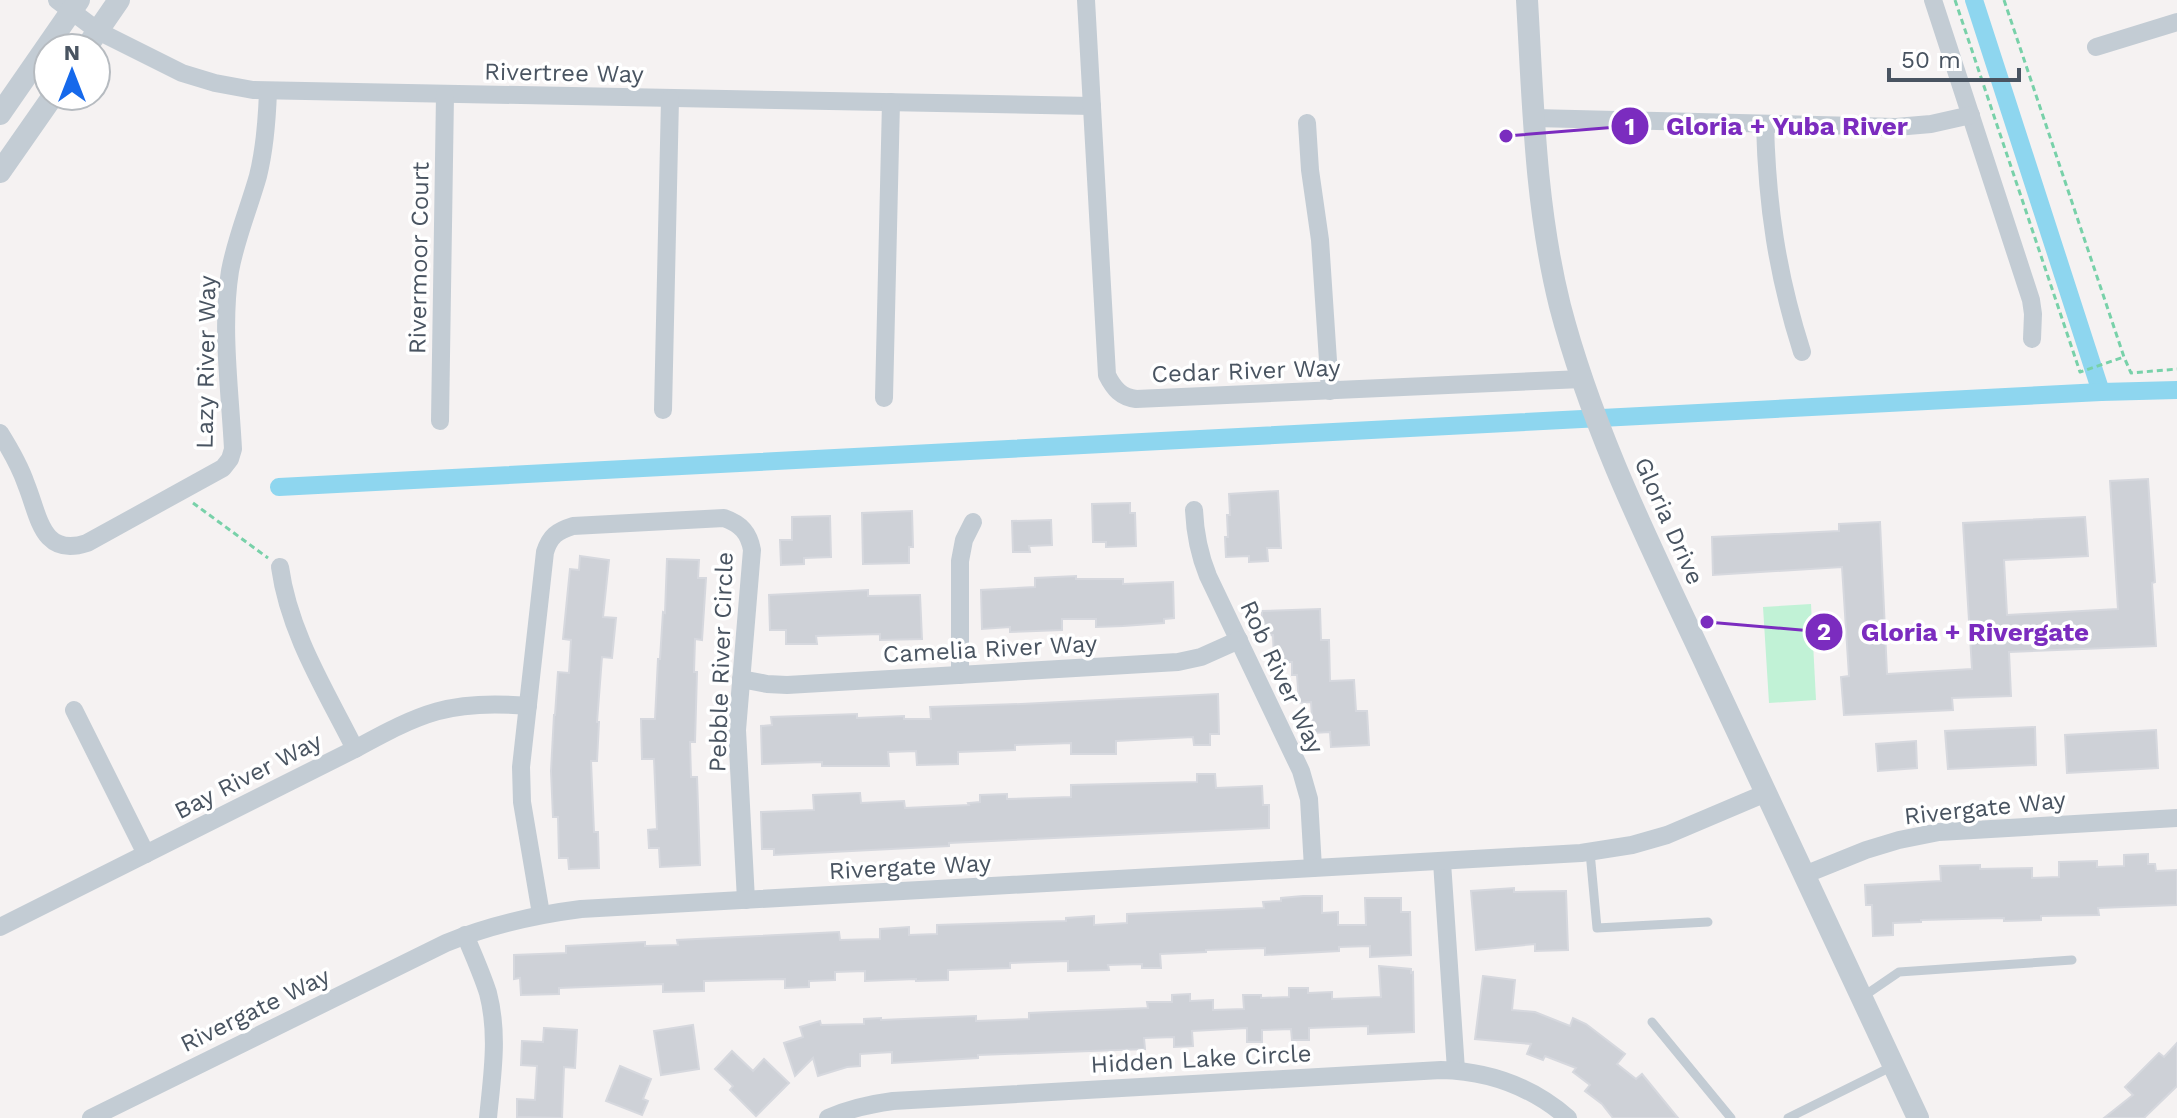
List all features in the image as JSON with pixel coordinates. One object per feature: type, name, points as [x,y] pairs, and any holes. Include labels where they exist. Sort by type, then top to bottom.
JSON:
[{"type":"street","points":[[97,32],[119,0]]},
{"type":"street","name":"Cedar River Way","points":[[1086,0],[1107,375],[1112,387],[1120,394],[1136,399],[1582,379]]},
{"type":"street","name":"Gloria Drive","points":[[1527,0],[1539,192],[1546,237],[1560,304],[1591,406],[1657,558],[1918,1118]]},
{"type":"street","points":[[1933,0],[2031,300],[2032,339]]},
{"type":"street","points":[[0,114],[69,4]]},
{"type":"street","name":"Rivertree Way","points":[[69,4],[87,32]]},
{"type":"street","points":[[2096,47],[2177,22]]},
{"type":"street","name":"Rivertree Way","points":[[112,47],[215,83],[268,91],[1092,106]]},
{"type":"street","name":"Lazy River Way","points":[[0,433],[26,482],[46,536],[62,546],[76,547],[87,543],[223,468],[233,449],[227,296],[237,238],[262,159],[268,91]]},
{"type":"street","name":"Rivermoor Court","points":[[440,421],[445,95]]},
{"type":"street","points":[[663,410],[670,99]]},
{"type":"street","points":[[884,398],[891,102]]},
{"type":"street","points":[[0,172],[42,112]]},
{"type":"street","points":[[1534,118],[1896,127],[1931,124],[1971,115]]},
{"type":"street","points":[[1307,123],[1320,240],[1330,391]]},
{"type":"street","points":[[1765,124],[1766,182],[1773,237],[1802,352]]},
{"type":"street","name":"Rob River Way","points":[[1194,510],[1201,558],[1301,771],[1309,799],[1313,868]]},
{"type":"street","name":"Pebble River Circle","points":[[541,914],[522,802],[521,767],[545,552],[553,535],[573,526],[724,518],[735,522],[750,540],[752,550],[737,730],[746,900]]},
{"type":"street","points":[[960,675],[960,561],[964,540],[973,522]]},
{"type":"street","points":[[280,567],[294,626],[355,749]]},
{"type":"street","name":"Camelia River Way","points":[[741,679],[787,685],[1178,662],[1201,657],[1239,640]]},
{"type":"street","name":"Bay River Way","points":[[0,927],[407,721],[457,706],[484,703],[528,706]]},
{"type":"street","points":[[74,710],[146,854]]},
{"type":"street","name":"Rivergate Way","points":[[91,1118],[465,935],[541,914],[581,909],[1590,852],[1667,835],[1766,793]]},
{"type":"street","name":"Rivergate Way","points":[[1804,875],[1866,850],[1939,832],[2177,818]]},
{"type":"street","points":[[1442,862],[1456,1070]]},
{"type":"street","points":[[465,935],[487,991],[493,1020],[494,1055],[488,1118]]},
{"type":"street","name":"Hidden Lake Circle","points":[[828,1118],[872,1103],[893,1101],[1456,1070],[1511,1084],[1533,1094],[1568,1118]]},
{"type":"lane","points":[[1590,852],[1597,928],[1708,922]]},
{"type":"lane","points":[[1861,998],[1899,972],[2072,960]]},
{"type":"lane","points":[[1652,1022],[1731,1118]]},
{"type":"lane","points":[[1788,1118],[1893,1066]]},
{"type":"path","points":[[1955,0],[2080,372],[2124,357]]},
{"type":"path","points":[[2004,0],[2131,373],[2177,369]]},
{"type":"path","points":[[180,493],[280,567]]},
{"type":"green space","points":[[1811,604],[1816,700],[1769,703],[1763,607]]},
{"type":"building","points":[[2148,479],[2156,646],[2009,652],[2011,696],[1952,698],[1953,710],[1844,715],[1841,677],[1849,676],[1842,567],[1713,575],[1712,537],[1839,531],[1839,524],[1880,522],[1887,674],[1972,669],[1963,523],[2085,517],[2088,556],[2004,560],[2007,615],[2118,609],[2110,481]]},
{"type":"building","points":[[1278,491],[1281,548],[1267,548],[1268,561],[1249,562],[1249,556],[1226,557],[1229,494]]},
{"type":"building","points":[[1130,503],[1130,513],[1135,513],[1136,546],[1106,547],[1106,542],[1093,542],[1092,504]]},
{"type":"building","points":[[912,511],[913,547],[909,547],[909,563],[863,564],[862,513]]},
{"type":"building","points":[[830,516],[831,557],[804,558],[804,564],[781,565],[780,540],[792,540],[792,517]]},
{"type":"building","points":[[1051,520],[1052,545],[1029,546],[1030,552],[1013,552],[1012,521]]},
{"type":"building","points":[[580,556],[609,560],[603,617],[616,618],[612,658],[602,657],[597,761],[591,761],[599,868],[569,869],[568,858],[559,858],[558,817],[553,817],[551,771],[558,672],[569,673],[571,640],[563,639],[570,569],[579,570]]},
{"type":"building","points":[[667,559],[699,560],[698,578],[706,578],[702,640],[695,639],[695,742],[690,742],[691,777],[697,777],[700,865],[660,867],[659,848],[649,848],[648,830],[657,829],[654,759],[642,759],[641,719],[655,719]]},
{"type":"building","points":[[1076,576],[1076,579],[1123,579],[1123,584],[1173,582],[1174,618],[1164,619],[1164,623],[1096,627],[1096,619],[1062,619],[1062,630],[1010,632],[1010,627],[982,629],[981,590],[1035,587],[1035,578]]},
{"type":"building","points":[[868,590],[868,596],[920,595],[922,639],[880,640],[880,634],[816,636],[817,644],[786,644],[786,630],[770,630],[769,595]]},
{"type":"building","points":[[1320,609],[1321,640],[1329,640],[1330,681],[1354,680],[1356,711],[1367,711],[1369,745],[1331,747],[1330,732],[1313,733],[1311,702],[1299,703],[1297,675],[1292,675],[1292,662],[1274,662],[1273,635],[1262,636],[1262,611]]},
{"type":"building","points":[[1218,694],[1219,734],[1210,734],[1210,745],[1194,745],[1193,737],[1116,741],[1116,754],[1071,754],[1071,743],[1015,745],[1015,750],[958,752],[958,764],[917,765],[916,751],[888,752],[889,766],[822,766],[822,762],[762,764],[761,726],[772,725],[771,717],[857,714],[857,718],[904,716],[904,719],[931,719],[930,707]]},
{"type":"building","points":[[2035,727],[2036,765],[1948,769],[1945,731]]},
{"type":"building","points":[[2156,730],[2158,768],[2067,773],[2065,735]]},
{"type":"building","points":[[1916,741],[1917,768],[1878,771],[1876,744]]},
{"type":"building","points":[[1197,774],[1215,774],[1216,788],[1262,786],[1263,805],[1269,805],[1269,828],[949,843],[949,846],[774,855],[774,849],[762,849],[761,812],[814,810],[813,795],[860,793],[861,803],[904,801],[905,808],[969,805],[980,802],[980,795],[1007,794],[1007,799],[1071,797],[1071,785],[1197,782]]},
{"type":"building","points":[[2148,854],[2148,864],[2155,864],[2156,871],[2177,870],[2177,905],[2098,908],[2099,915],[2041,916],[2041,920],[1921,920],[1893,923],[1893,935],[1873,936],[1872,905],[1866,905],[1865,885],[1941,881],[1940,866],[2032,868],[2032,878],[2059,877],[2059,862],[2097,861],[2097,867],[2124,866],[2124,855]]},
{"type":"building","points":[[1514,888],[1514,892],[1566,891],[1568,950],[1535,951],[1535,944],[1476,950],[1471,891]]},
{"type":"building","points":[[1322,896],[1322,913],[1338,912],[1338,925],[1366,925],[1365,898],[1401,898],[1401,912],[1410,912],[1411,955],[1370,957],[1370,946],[1265,955],[1265,948],[1206,950],[1160,954],[1161,968],[1142,968],[1142,964],[1108,965],[1109,970],[1068,971],[1068,961],[1010,963],[1010,968],[948,970],[948,980],[865,981],[865,971],[835,972],[835,980],[809,981],[809,987],[785,988],[785,979],[704,981],[704,991],[663,992],[663,984],[559,988],[559,994],[521,995],[520,978],[514,979],[514,955],[566,953],[566,946],[645,942],[645,946],[678,945],[677,940],[839,932],[840,940],[880,939],[880,929],[909,927],[909,935],[937,934],[937,925],[1066,921],[1066,918],[1094,916],[1094,925],[1127,923],[1127,914],[1264,908],[1263,902]]},
{"type":"building","points":[[1379,966],[1411,969],[1413,972],[1414,1032],[1368,1034],[1368,1026],[1309,1028],[1309,1040],[1292,1040],[1291,1029],[1262,1030],[1262,1042],[1247,1042],[1247,1028],[1192,1031],[1193,1046],[1174,1047],[1174,1037],[1144,1038],[1145,1049],[978,1055],[978,1058],[892,1063],[892,1052],[860,1054],[860,1066],[818,1076],[813,1058],[795,1076],[784,1043],[803,1037],[800,1027],[820,1021],[821,1025],[864,1024],[864,1019],[881,1018],[976,1016],[976,1021],[1029,1019],[1029,1013],[1148,1008],[1147,1002],[1172,1002],[1172,995],[1190,994],[1190,1001],[1213,1000],[1213,1010],[1244,1009],[1243,995],[1289,997],[1289,988],[1308,988],[1308,993],[1332,992],[1332,999],[1381,997]]},
{"type":"building","points":[[1483,976],[1515,980],[1512,1010],[1535,1012],[1570,1026],[1573,1018],[1586,1024],[1625,1054],[1617,1064],[1636,1079],[1642,1074],[1678,1118],[1613,1118],[1602,1104],[1585,1091],[1590,1085],[1573,1072],[1576,1068],[1545,1056],[1543,1060],[1527,1054],[1531,1044],[1475,1039]]},
{"type":"building","points":[[693,1025],[699,1069],[661,1075],[654,1031]]},
{"type":"building","points":[[544,1028],[577,1030],[575,1068],[564,1067],[562,1118],[517,1117],[517,1099],[535,1100],[537,1066],[521,1065],[522,1041],[543,1042]]},
{"type":"building","points":[[2177,1043],[2177,1086],[2144,1118],[2104,1118],[2133,1095],[2125,1087],[2159,1053],[2164,1057]]},
{"type":"building","points":[[732,1051],[753,1071],[764,1059],[789,1083],[756,1116],[730,1090],[733,1086],[715,1069]]},
{"type":"building","points":[[620,1066],[651,1079],[643,1099],[648,1101],[642,1115],[606,1101]]},
{"type":"waterway","points":[[1974,0],[2101,392]]},
{"type":"waterway","points":[[279,487],[2177,390]]},
{"type":"place","name":"Gloria + Yuba River","points":[[1506,136]]},
{"type":"place","name":"Gloria + Rivergate","points":[[1707,622]]}]
